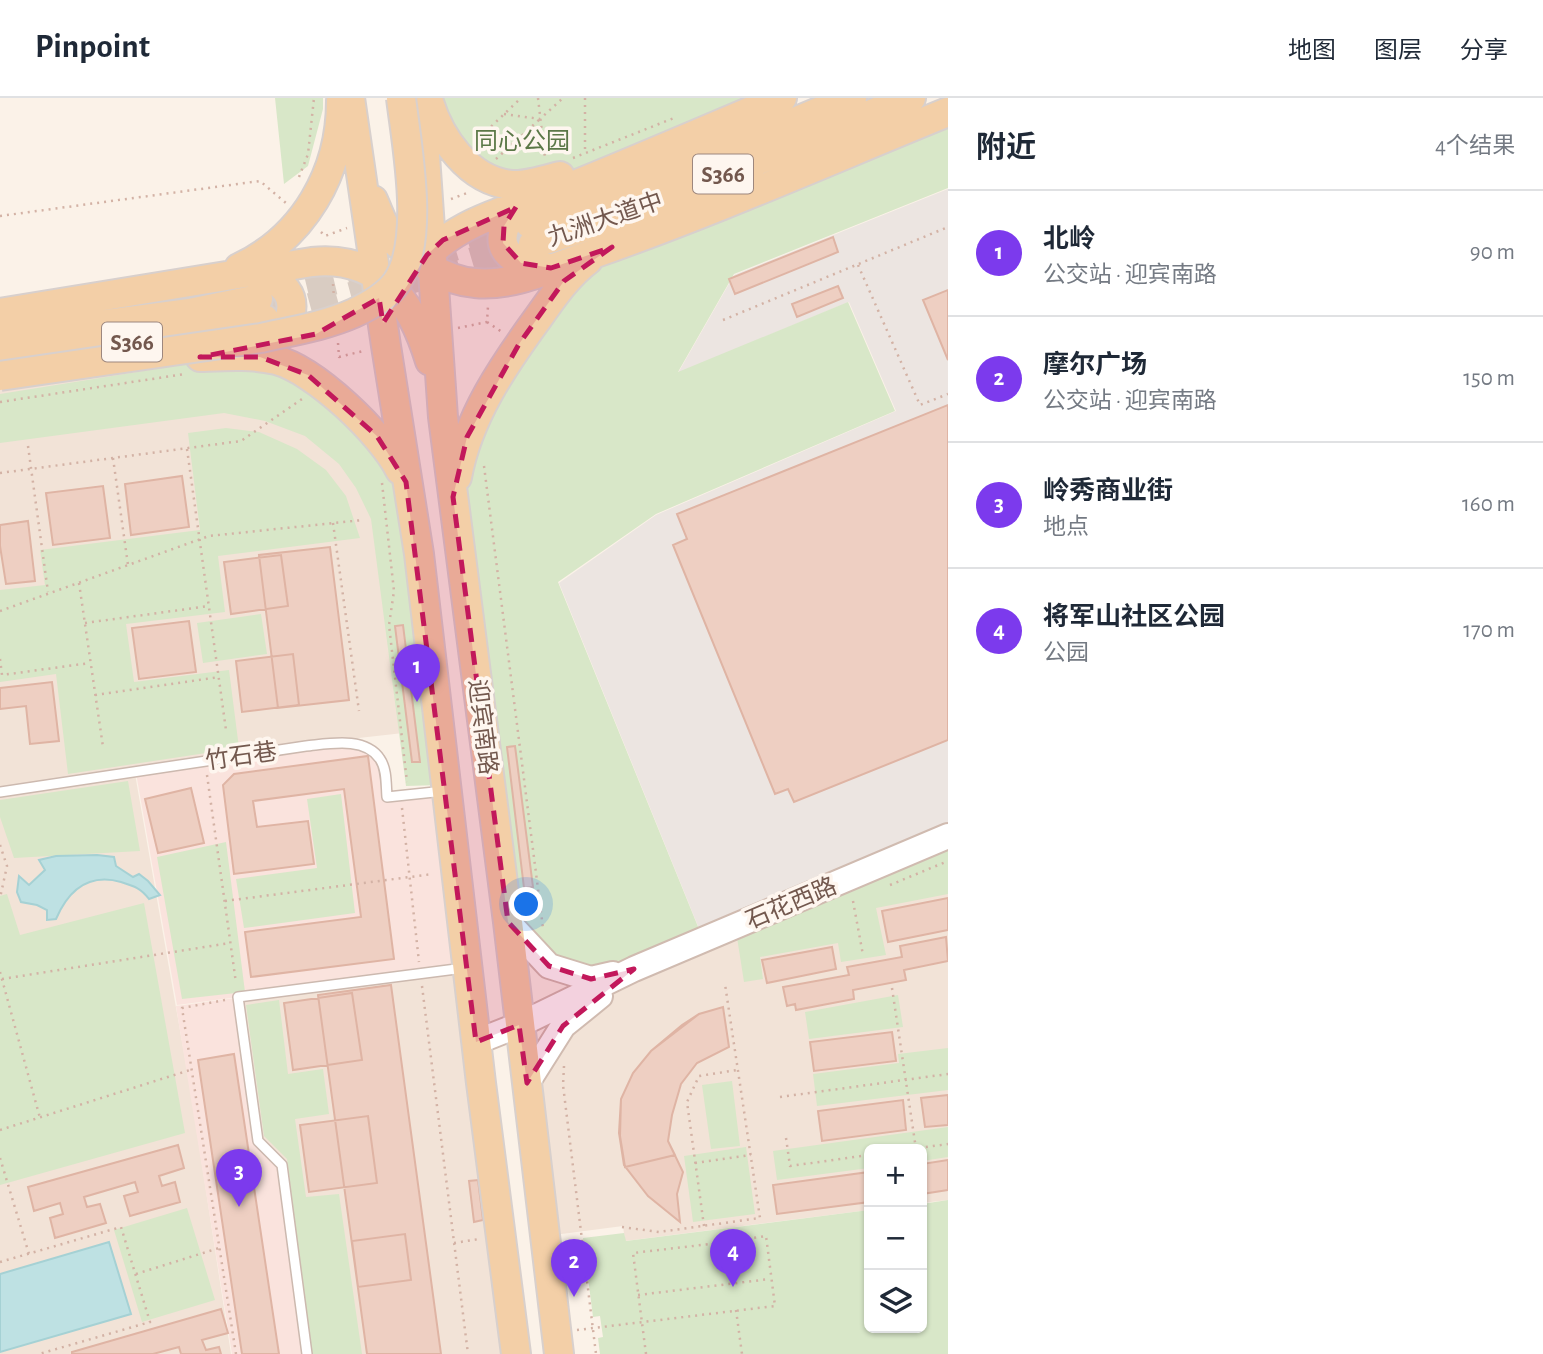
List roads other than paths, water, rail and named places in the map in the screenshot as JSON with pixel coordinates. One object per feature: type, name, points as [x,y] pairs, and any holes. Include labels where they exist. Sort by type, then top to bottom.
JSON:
[{"type":"main road","points":[[219,278],[267,252],[295,226],[315,201],[334,158],[341,98]]},
{"type":"main road","points":[[350,98],[385,287],[394,480],[419,554],[476,1042],[516,1354]]},
{"type":"main road","points":[[0,376],[274,335],[343,317],[381,297],[394,286],[403,270],[410,244],[411,184],[401,98]]},
{"type":"main road","points":[[421,98],[427,206],[422,228],[424,258]]},
{"type":"main road","points":[[428,98],[440,130],[468,166],[482,176],[513,185],[556,177],[689,124],[782,98]]},
{"type":"main road","name":"九洲大道中","points":[[526,225],[687,167],[852,98]]},
{"type":"main road","name":"九洲大道中","points":[[526,225],[626,214],[911,98]]},
{"type":"main road","points":[[359,154],[372,197],[386,229],[393,238],[459,280],[488,284],[520,278],[612,247],[710,210],[948,112]]},
{"type":"main road","points":[[195,365],[316,334],[337,326],[355,316],[385,287],[458,230],[526,225],[573,186],[689,124]]},
{"type":"main road","points":[[526,225],[504,226],[505,250],[521,263],[551,268]]},
{"type":"main road","points":[[453,497],[467,437],[481,405],[513,354],[564,281],[592,257],[612,247]]},
{"type":"main road","name":"迎宾南路","points":[[424,258],[558,1343]]},
{"type":"main road","points":[[0,313],[330,260],[355,264],[385,287],[414,318],[422,335],[443,417]]},
{"type":"main road","points":[[247,273],[266,275],[278,281],[287,289],[291,300],[289,320],[284,329],[262,347]]},
{"type":"main road","name":"S366","points":[[0,338],[190,313],[261,309],[199,332],[0,362]]},
{"type":"main road","points":[[0,387],[195,365],[242,356],[277,360],[293,366],[324,388],[377,436],[397,463],[394,480]]},
{"type":"main road","points":[[419,554],[460,548]]},
{"type":"main road","name":"石花西路","points":[[634,969],[948,836]]},
{"type":"main road","points":[[508,922],[549,966],[591,979],[634,969]]},
{"type":"main road","points":[[476,1042],[519,1025],[634,969]]},
{"type":"main road","points":[[527,1083],[563,1026],[634,969]]},
{"type":"lane","name":"竹石巷","points":[[0,792],[306,746],[350,743],[370,750],[380,758],[387,797],[447,791]]},
{"type":"lane","points":[[307,1354],[282,1165],[258,1141],[238,998],[468,967]]},
{"type":"water","points":[[56,856],[114,857],[116,866],[133,877],[139,874],[160,895],[149,899],[130,885],[99,880],[81,886],[67,899],[56,919],[47,920],[47,910],[21,902],[17,892],[19,876],[29,885],[45,870],[39,860]]},
{"type":"water","points":[[109,1242],[131,1314],[0,1352],[0,1274]]},
{"type":"tunnel","points":[[428,255],[523,225]]},
{"type":"tunnel","points":[[270,318],[528,245]]},
{"type":"tunnel","points":[[266,297],[383,269]]},
{"type":"place","name":"北岭","points":[[417,702]]},
{"type":"place","name":"岭秀商业街","points":[[239,1207]]},
{"type":"place","name":"将军山社区公园","points":[[733,1287]]},
{"type":"place","name":"摩尔广场","points":[[574,1297]]},
{"type":"park label","name":"同心公园","points":[[522,141]]}]
